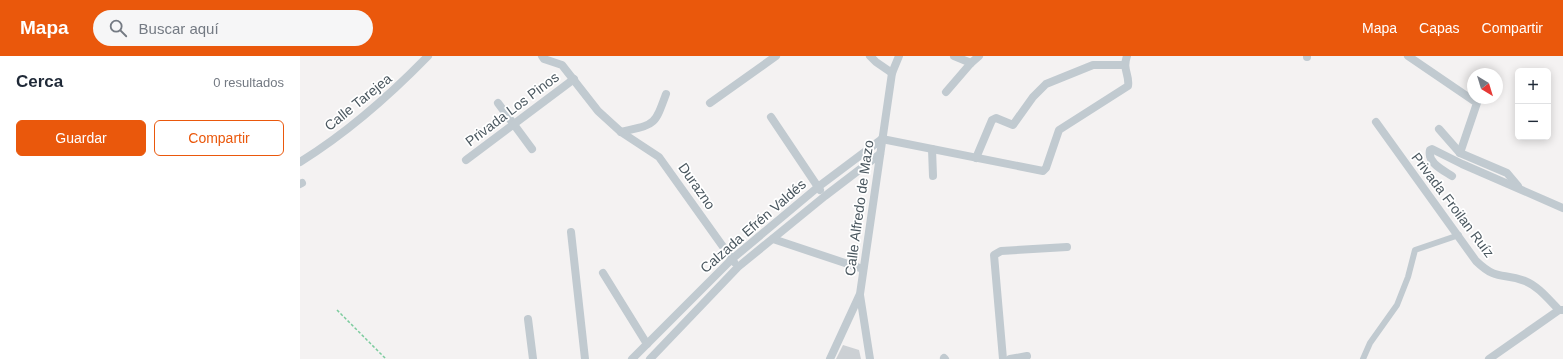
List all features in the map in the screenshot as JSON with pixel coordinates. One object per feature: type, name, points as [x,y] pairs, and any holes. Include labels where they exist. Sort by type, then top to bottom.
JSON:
[{"type":"street","name":"Calle Tarejea","points":[[300,162],[322,148],[391,93],[428,56]]},
{"type":"street","name":"Durazno","points":[[542,56],[544,59],[561,64],[592,104],[621,132],[659,157],[738,268]]},
{"type":"street","points":[[710,103],[776,56]]},
{"type":"street","points":[[870,56],[876,63],[892,73]]},
{"type":"street","name":"Calle Alfredo de Mazo","points":[[830,359],[860,294],[892,73],[899,56]]},
{"type":"street","points":[[954,56],[971,63]]},
{"type":"street","points":[[946,92],[979,56]]},
{"type":"street","points":[[882,139],[1044,170],[1059,130],[1128,86],[1124,65],[1127,56]]},
{"type":"street","points":[[1408,56],[1477,103],[1460,153]]},
{"type":"street","points":[[976,158],[993,119],[996,118],[1014,125],[1033,97],[1046,84],[1093,65],[1124,65]]},
{"type":"street","name":"Privada Los Pinos","points":[[466,160],[574,79]]},
{"type":"street","points":[[621,132],[653,123],[658,118],[666,94]]},
{"type":"street","points":[[498,103],[532,148]]},
{"type":"street","points":[[771,117],[825,196]]},
{"type":"street","name":"Privada Froilan Ruíz","points":[[1376,122],[1459,235],[1476,261],[1490,273],[1500,277],[1526,282],[1561,310]]},
{"type":"street","points":[[1439,129],[1460,153],[1507,173],[1520,189]]},
{"type":"street","name":"Calzada Efrén Valdés","points":[[632,359],[732,258],[818,187],[882,139]]},
{"type":"street","points":[[932,149],[933,176]]},
{"type":"street","points":[[1452,176],[1433,162],[1429,153],[1430,150],[1432,149],[1563,208]]},
{"type":"street","name":"Calzada Efrén Valdés","points":[[650,359],[738,268],[825,196],[880,154]]},
{"type":"street","points":[[571,232],[585,359]]},
{"type":"street","points":[[1363,359],[1370,343],[1397,306],[1408,278],[1413,252],[1418,248],[1459,235]]},
{"type":"street","points":[[773,239],[863,269]]},
{"type":"street","points":[[1003,359],[994,255],[1001,251],[1068,247]]},
{"type":"street","points":[[603,273],[647,344]]},
{"type":"street","points":[[860,294],[870,359]]},
{"type":"street","points":[[1489,359],[1561,310]]},
{"type":"street","points":[[528,319],[533,359]]},
{"type":"street","points":[[666,325],[675,333]]},
{"type":"street","points":[[1010,359],[1027,356]]},
{"type":"path","points":[[337,310],[386,359]]},
{"type":"building","points":[[843,345],[859,350],[861,359],[836,359]]}]
